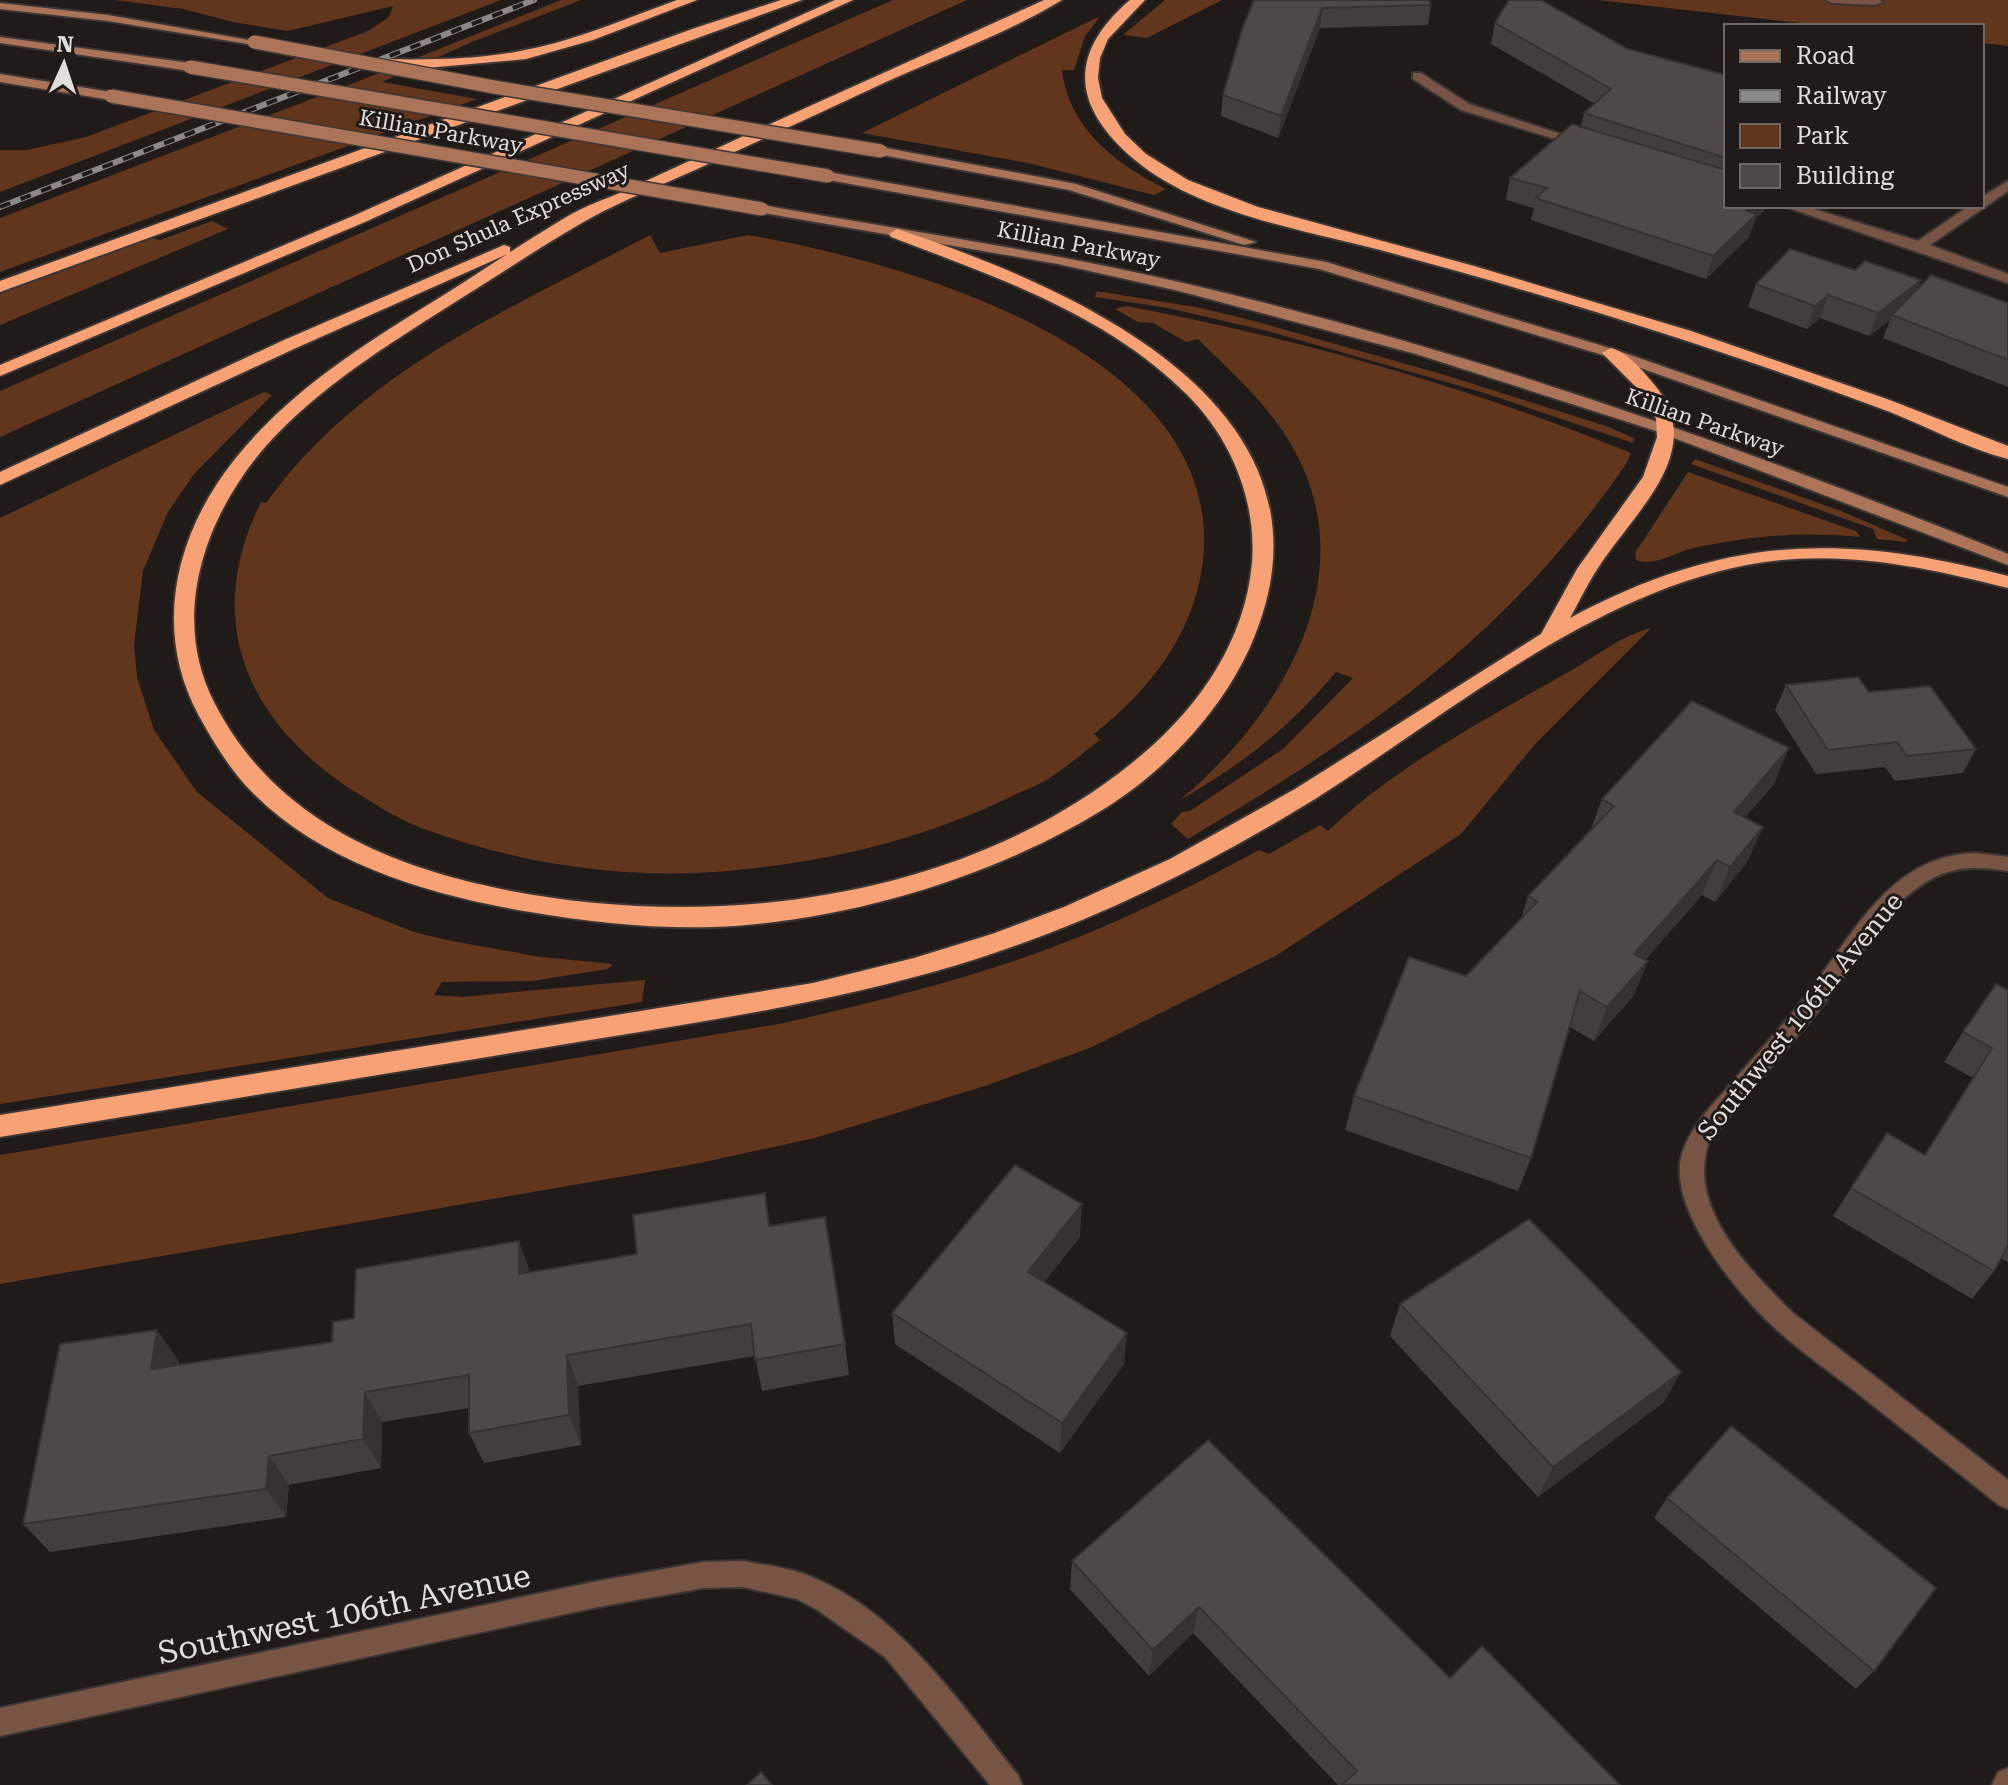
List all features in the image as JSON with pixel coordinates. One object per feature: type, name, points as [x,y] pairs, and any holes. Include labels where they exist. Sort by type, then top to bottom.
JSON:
[{"type":"highway","points":[[378,63],[453,64],[515,57],[572,43],[690,0]]},
{"type":"highway","points":[[0,287],[700,31],[795,0]]},
{"type":"highway","points":[[0,371],[359,219],[846,0]]},
{"type":"highway","name":"Don Shula Expressway","points":[[0,479],[290,344],[584,215],[1055,0]]},
{"type":"highway","points":[[1138,0],[1121,12],[1097,40],[1090,66],[1090,93],[1105,121],[1128,145],[1142,158],[1184,183],[1243,207],[1482,273],[1692,337],[1827,384],[2008,453]]},
{"type":"highway","points":[[584,215],[376,344],[323,383],[275,425],[234,470],[202,524],[186,576],[181,633],[195,688],[224,744],[272,798],[337,841],[419,879],[513,901],[614,915],[729,917],[830,902],[932,878],[1025,841],[1102,799],[1167,747],[1215,692],[1248,634],[1263,573],[1263,524],[1250,473],[1224,427],[1188,385],[1142,348],[1084,312],[1028,286],[897,234]]},
{"type":"highway","points":[[1551,634],[1588,567],[1656,469],[1667,431],[1659,403],[1633,372],[1611,353]]},
{"type":"highway","points":[[0,1126],[813,993],[930,964],[1027,930],[1105,898],[1213,847],[1366,754],[1551,634],[1675,578],[1717,565],[1765,556],[1872,554],[1956,568],[2008,582]]},
{"type":"main road","points":[[0,6],[108,18],[254,42],[494,87],[1004,172],[1097,193],[1321,265]]},
{"type":"main road","name":"Killian Parkway","points":[[0,40],[190,67],[828,176],[1321,265],[1611,353],[2008,492]]},
{"type":"main road","name":"Killian Parkway","points":[[0,78],[1056,259],[1262,307],[1464,365],[1667,431],[1853,498],[2008,560]]},
{"type":"street","points":[[1832,0],[1876,2]]},
{"type":"street","points":[[1417,76],[1465,107],[1596,147]]},
{"type":"street","points":[[1984,201],[2008,185]]},
{"type":"street","points":[[1796,208],[1920,246],[2008,279]]},
{"type":"street","points":[[1920,246],[1974,208]]},
{"type":"street","name":"Southwest 106th Avenue","points":[[2008,864],[1966,860],[1938,866],[1908,883],[1878,915],[1810,1006],[1695,1143],[1691,1170],[1693,1184],[1711,1229],[1738,1273],[1784,1321],[2008,1496]]},
{"type":"street","name":"Southwest 106th Avenue","points":[[0,1722],[582,1597],[703,1575],[743,1574],[780,1580],[826,1599],[895,1647],[1008,1785]]},
{"type":"green space","points":[[115,0],[501,0],[0,192],[0,150],[27,150],[86,137],[368,31],[389,17],[393,6],[288,31],[233,22],[183,9]]},
{"type":"green space","points":[[561,0],[581,0],[472,42],[382,82],[477,99],[0,272],[0,218]]},
{"type":"green space","points":[[893,0],[967,0],[0,437],[0,391]]},
{"type":"green space","points":[[1165,0],[1222,0],[1147,38],[1123,35]]},
{"type":"green space","points":[[1598,0],[2008,0],[2008,46],[1984,43],[1984,24],[1808,24]]},
{"type":"green space","points":[[1099,18],[1085,36],[1074,70],[1062,70],[1066,91],[1074,110],[1098,142],[1130,168],[1166,189],[1154,195],[1028,163],[862,133]]},
{"type":"green space","points":[[212,221],[228,229],[0,325],[0,293],[151,238],[160,240]]},
{"type":"green space","points":[[650,235],[660,253],[748,235],[814,248],[888,268],[967,295],[1043,329],[1110,372],[1163,425],[1196,487],[1203,560],[1198,587],[1180,636],[1151,679],[1134,699],[1094,734],[1100,740],[1035,786],[906,838],[800,862],[728,871],[612,871],[497,852],[404,820],[349,788],[313,761],[283,731],[260,698],[244,663],[236,626],[236,586],[244,545],[261,502],[266,503],[304,456],[347,415],[393,379],[492,317]]},
{"type":"green space","points":[[1097,291],[1201,308],[1445,375],[1606,426],[1634,438],[1633,443],[1481,392],[1267,331],[1168,308],[1095,297]]},
{"type":"green space","points":[[1126,306],[1254,333],[1382,367],[1508,407],[1631,453],[1580,526],[1532,582],[1482,632],[1373,720],[1188,839],[1171,824],[1182,812],[1190,811],[1283,749],[1353,678],[1336,672],[1301,711],[1264,744],[1180,800],[1220,762],[1256,720],[1286,674],[1308,625],[1319,574],[1319,522],[1304,470],[1274,419],[1256,398],[1198,339],[1186,342],[1153,323],[1138,322],[1115,309]]},
{"type":"green space","points":[[264,392],[272,395],[194,474],[168,512],[143,571],[134,645],[137,677],[154,730],[197,792],[328,898],[414,932],[447,940],[541,957],[613,964],[608,969],[532,981],[442,982],[434,995],[463,997],[645,980],[642,1002],[0,1104],[0,518]]},
{"type":"green space","points":[[1695,459],[1841,511],[1908,540],[1877,539],[1873,529],[1691,464]]},
{"type":"green space","points":[[1688,472],[1856,531],[1860,537],[1796,535],[1753,538],[1690,549],[1656,561],[1636,560],[1635,553]]},
{"type":"green space","points":[[1651,628],[1536,743],[1461,834],[1277,955],[1092,1047],[988,1085],[815,1138],[695,1164],[0,1284],[0,1155],[784,1023],[986,970],[1046,950],[1108,924],[1259,850],[1269,854],[1320,825],[1328,831],[1383,785],[1444,744],[1619,641]]},
{"type":"building","points":[[1254,0],[1429,0],[1431,5],[1322,8],[1281,116],[1223,95],[1242,29]]},
{"type":"building","points":[[1509,0],[1541,0],[1628,49],[1724,74],[1724,157],[1584,113],[1611,89],[1495,23]]},
{"type":"building","points":[[1572,124],[1724,169],[1724,208],[1749,208],[1746,211],[1757,214],[1713,256],[1536,198],[1547,188],[1510,178]]},
{"type":"building","points":[[1790,249],[1855,270],[1865,261],[1921,280],[1878,313],[1829,295],[1815,306],[1756,284]]},
{"type":"building","points":[[1931,275],[2008,303],[2008,360],[1892,315]]},
{"type":"building","points":[[1858,677],[1869,692],[1930,686],[1976,749],[1907,756],[1897,742],[1828,750],[1786,685]]},
{"type":"building","points":[[1692,701],[1789,748],[1734,812],[1763,827],[1730,867],[1717,860],[1634,954],[1648,961],[1607,1007],[1580,991],[1531,1158],[1354,1096],[1409,957],[1466,976],[1537,902],[1528,896],[1614,806],[1602,799]]},
{"type":"building","points":[[1996,984],[2008,990],[2008,1246],[1994,1271],[1851,1188],[1887,1133],[1925,1155],[1992,1048],[1963,1032]]},
{"type":"building","points":[[1015,1165],[1082,1204],[1028,1272],[1127,1333],[1062,1423],[892,1313]]},
{"type":"building","points":[[765,1193],[769,1226],[825,1217],[845,1344],[755,1360],[751,1324],[567,1355],[569,1415],[469,1433],[469,1375],[365,1392],[363,1439],[269,1456],[266,1489],[23,1524],[60,1344],[157,1330],[151,1369],[332,1342],[333,1322],[354,1318],[356,1269],[519,1241],[519,1274],[637,1254],[633,1215]]},
{"type":"building","points":[[1529,1219],[1681,1372],[1553,1467],[1400,1304]]},
{"type":"building","points":[[1731,1426],[1936,1588],[1874,1671],[1667,1498]]},
{"type":"building","points":[[1208,1440],[1450,1678],[1482,1646],[1620,1785],[1342,1785],[1357,1771],[1199,1607],[1153,1650],[1072,1561]]},
{"type":"building","points":[[761,1772],[772,1785],[747,1785]]},
{"type":"railway","points":[[0,207],[534,0]]}]
